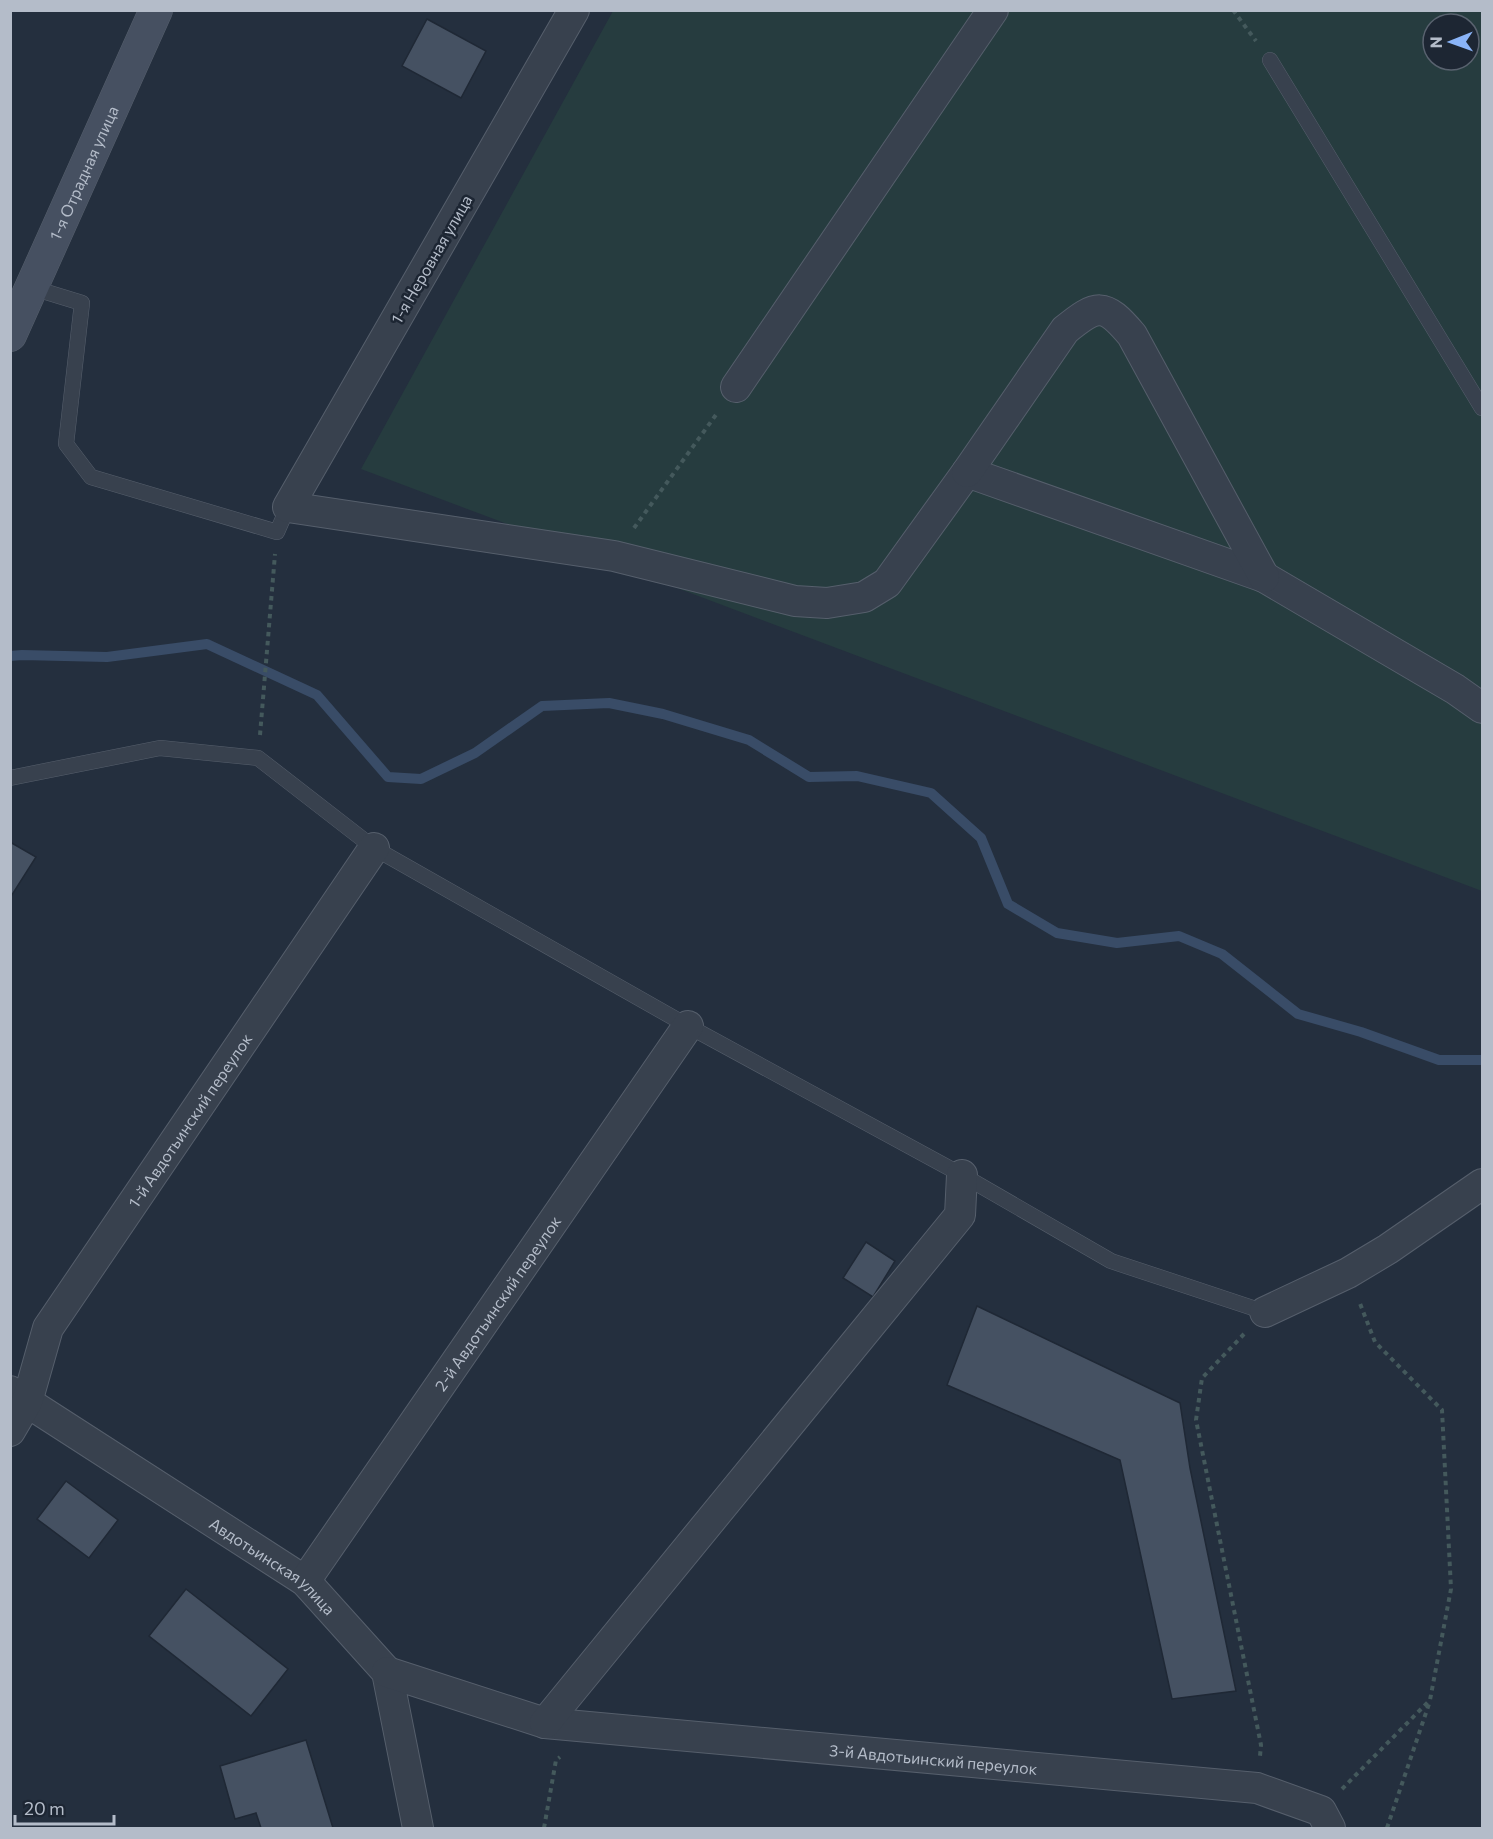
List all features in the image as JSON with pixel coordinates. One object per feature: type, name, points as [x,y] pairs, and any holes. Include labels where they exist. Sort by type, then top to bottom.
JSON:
[{"type":"main road","name":"1-я Отрадная улица","points":[[10,335],[156,10]]},
{"type":"street","name":"1-я Неровная улица","points":[[282,520],[574,10]]},
{"type":"street","points":[[736,387],[993,10]]},
{"type":"street","points":[[282,520],[614,556],[795,601],[827,603],[864,597],[887,584],[1065,330],[1087,313],[1100,309],[1116,316],[1132,334],[1264,577]]},
{"type":"street","points":[[967,472],[1264,577],[1455,689],[1482,708]]},
{"type":"street","name":"1-й Авдотьинский переулок","points":[[10,1431],[19,1396],[48,1328],[374,848]]},
{"type":"street","name":"2-й Авдотьинский переулок","points":[[305,1581],[688,1026]]},
{"type":"street","points":[[545,1723],[960,1215],[962,1175]]},
{"type":"street","points":[[1265,1312],[1348,1273],[1388,1249],[1482,1184]]},
{"type":"street","name":"Авдотьинская улица","points":[[19,1396],[305,1581],[387,1672]]},
{"type":"street","points":[[387,1672],[418,1828]]},
{"type":"street","name":"3-й Авдотьинский переулок","points":[[387,1672],[545,1723],[1257,1788],[1325,1820]]},
{"type":"lane","points":[[1270,60],[1482,408]]},
{"type":"lane","points":[[33,288],[82,303],[66,444],[91,477],[282,520]]},
{"type":"lane","points":[[10,778],[160,748],[258,758],[374,848],[688,1026],[962,1175],[1111,1261],[1265,1312]]},
{"type":"path","points":[[1233,10],[1270,60]]},
{"type":"path","points":[[614,556],[736,387]]},
{"type":"path","points":[[258,758],[267,648],[282,520]]},
{"type":"path","points":[[1348,1273],[1375,1342],[1442,1410],[1451,1588],[1430,1700],[1387,1828]]},
{"type":"path","points":[[1257,1788],[1261,1745],[1196,1420],[1202,1378],[1265,1312]]},
{"type":"path","points":[[1325,1820],[1430,1700]]},
{"type":"path","points":[[544,1828],[556,1760],[594,1726]]},
{"type":"green space","points":[[613,11],[1482,11],[1482,891],[361,469]]},
{"type":"building","points":[[427,19],[486,51],[461,98],[402,66]]},
{"type":"building","points":[[10,842],[36,857],[10,898]]},
{"type":"building","points":[[866,1242],[895,1261],[873,1297],[843,1278]]},
{"type":"building","points":[[977,1306],[1180,1403],[1190,1468],[1236,1691],[1172,1699],[1120,1460],[947,1385]]},
{"type":"building","points":[[66,1481],[118,1520],[89,1558],[37,1519]]},
{"type":"building","points":[[186,1589],[288,1669],[251,1716],[149,1636]]},
{"type":"building","points":[[306,1740],[333,1828],[261,1828],[256,1813],[235,1819],[220,1766]]},
{"type":"waterway","points":[[10,656],[107,657],[207,644],[317,695],[388,777],[421,779],[475,753],[542,706],[609,703],[663,714],[749,740],[809,777],[857,776],[931,793],[981,838],[1008,904],[1057,933],[1117,943],[1179,936],[1222,954],[1298,1014],[1361,1032],[1439,1060],[1482,1060]]}]
